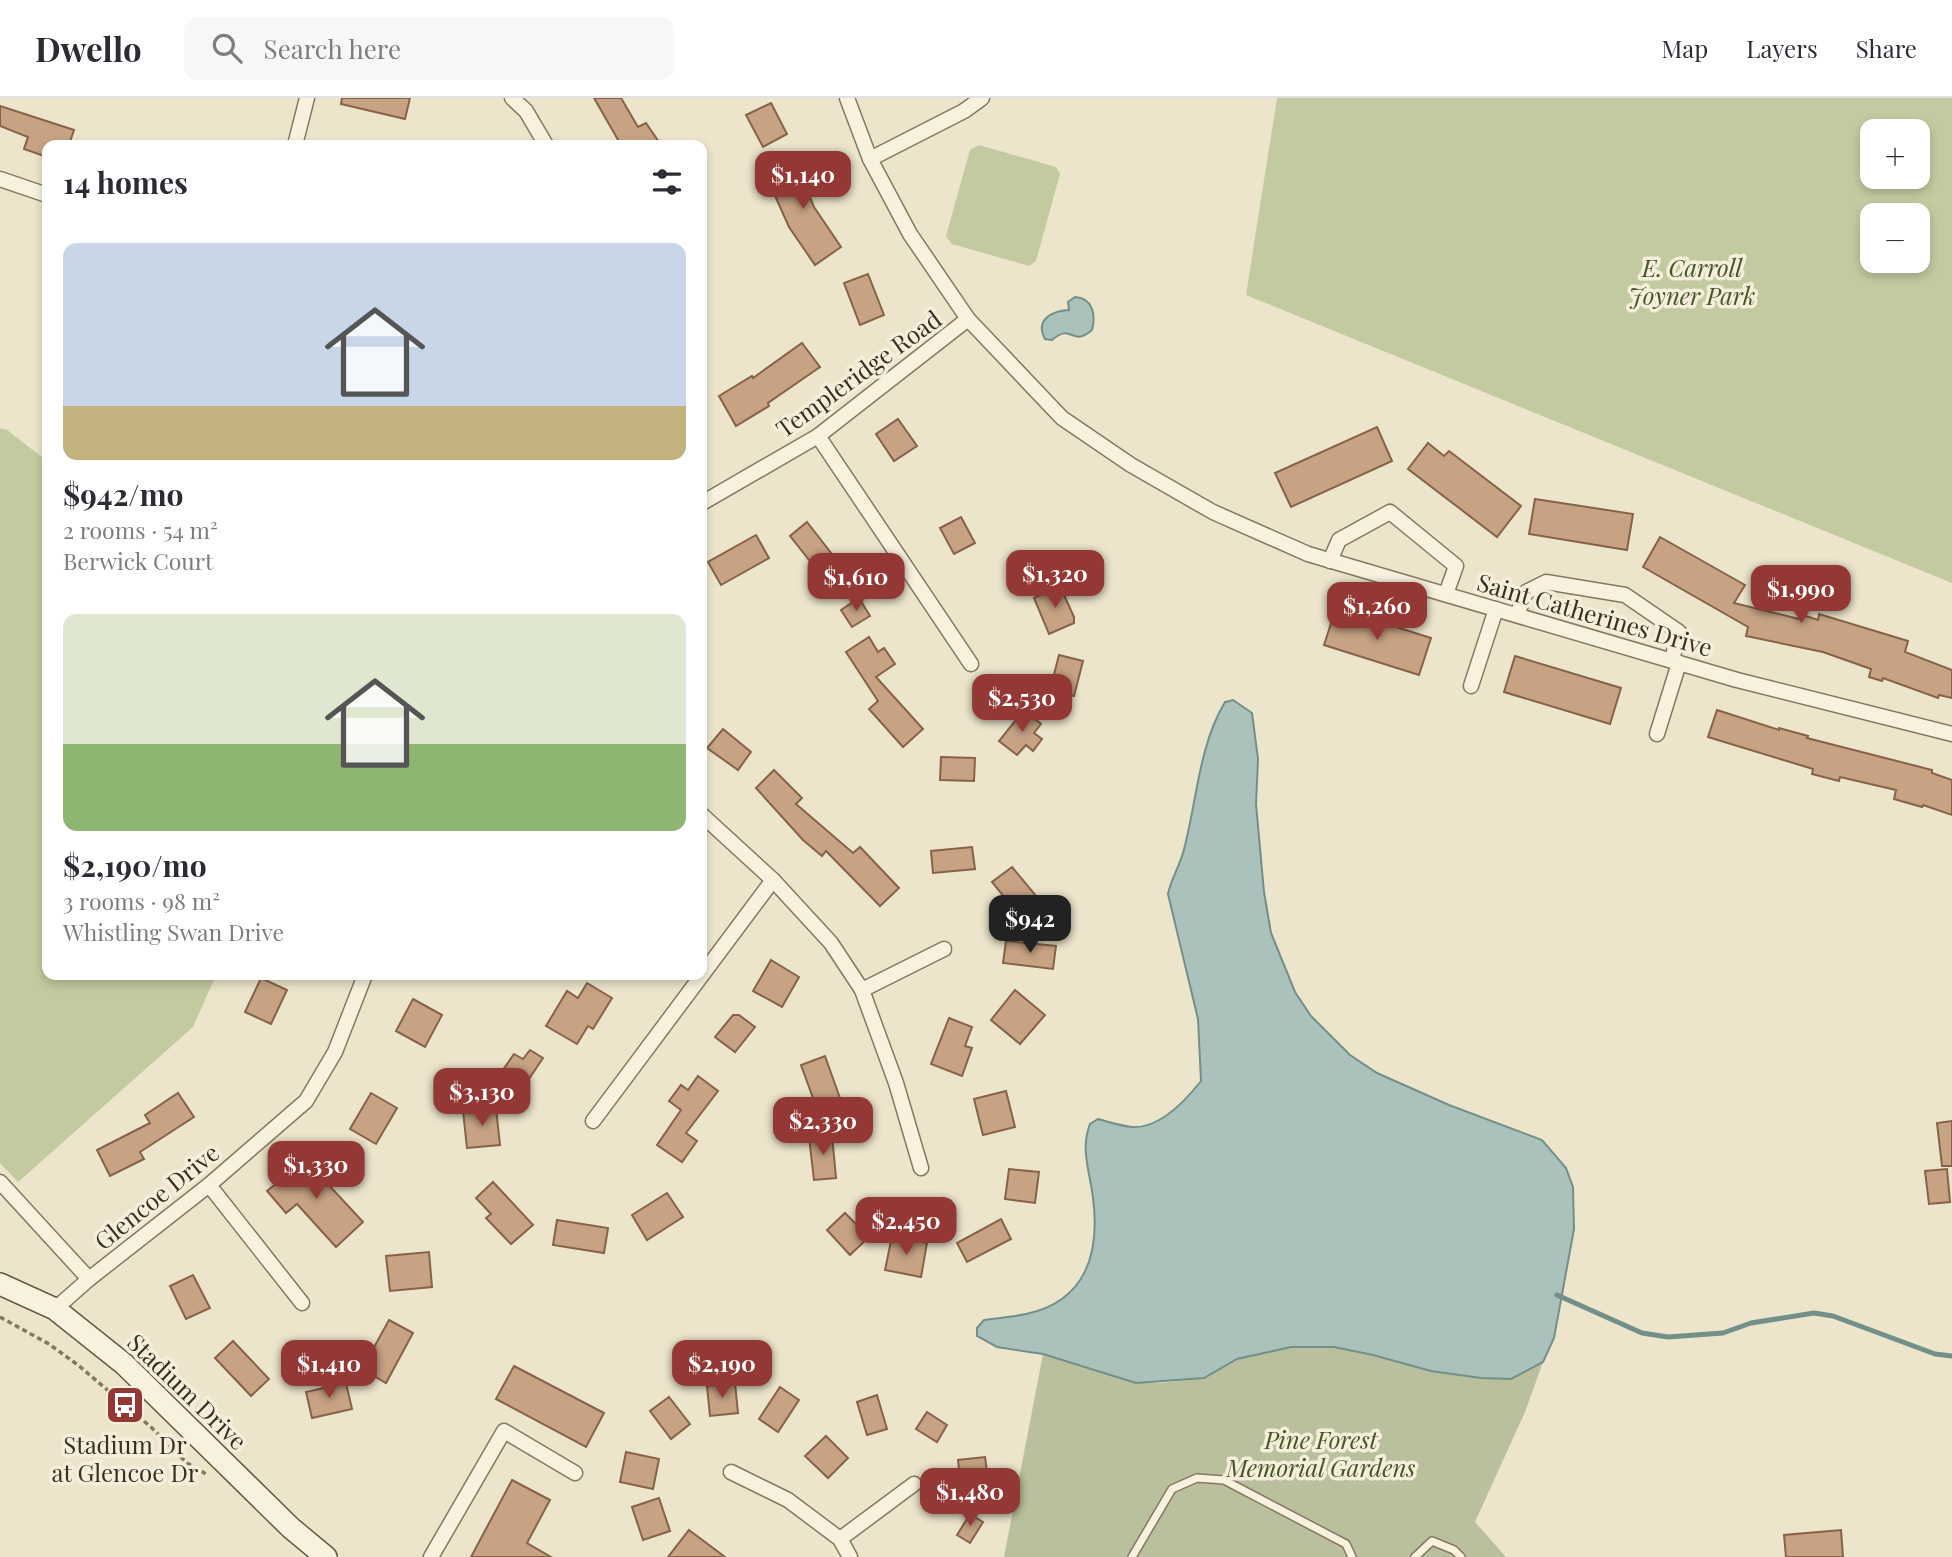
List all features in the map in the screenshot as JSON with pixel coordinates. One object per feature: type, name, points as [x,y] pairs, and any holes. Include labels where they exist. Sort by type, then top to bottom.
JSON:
[{"type":"street","points":[[296,140],[307,98]]},
{"type":"street","points":[[512,98],[526,111],[543,140]]},
{"type":"street","name":"Saint Catherines Drive","points":[[847,98],[870,159],[910,234],[968,319],[1062,418],[1131,466],[1213,512],[1308,554],[1676,662],[1952,734]]},
{"type":"street","points":[[870,159],[964,111],[982,98]]},
{"type":"street","points":[[0,179],[42,193]]},
{"type":"street","name":"Templeridge Road","points":[[707,500],[818,436],[968,319]]},
{"type":"street","points":[[818,436],[971,664]]},
{"type":"street","points":[[1330,561],[1339,540],[1390,512],[1456,566],[1446,594]]},
{"type":"street","points":[[1517,615],[1526,592],[1546,582],[1625,595],[1679,632],[1676,662],[1657,734]]},
{"type":"street","points":[[1471,686],[1496,609]]},
{"type":"street","points":[[707,821],[773,880],[831,943],[862,990],[896,1083],[920,1168]]},
{"type":"street","points":[[707,968],[773,880]]},
{"type":"street","points":[[862,990],[944,949]]},
{"type":"street","name":"Glencoe Drive","points":[[55,1309],[209,1185],[306,1101],[335,1052],[363,980]]},
{"type":"street","points":[[593,1121],[698,980]]},
{"type":"street","points":[[0,1182],[89,1279]]},
{"type":"street","points":[[209,1185],[302,1303]]},
{"type":"street","name":"Stadium Drive","points":[[0,1284],[55,1309],[124,1364],[291,1528],[326,1557]]},
{"type":"street","points":[[431,1557],[505,1431],[575,1473]]},
{"type":"street","points":[[731,1472],[788,1500],[840,1539],[850,1557]]},
{"type":"street","points":[[840,1539],[914,1484]]},
{"type":"lane","points":[[1132,1557],[1172,1489],[1197,1478],[1224,1480],[1346,1544],[1352,1557]]},
{"type":"lane","points":[[1415,1557],[1432,1541],[1454,1550],[1461,1557]]},
{"type":"path","points":[[0,1317],[49,1343],[152,1428],[187,1463],[214,1479]]},
{"type":"green space","name":"E. Carroll Joyner Park","points":[[1277,98],[1952,98],[1952,583],[1246,295]]},
{"type":"green space","points":[[979,145],[1056,167],[1060,174],[1036,261],[1029,266],[952,244],[946,236],[970,150]]},
{"type":"green space","points":[[0,428],[7,430],[42,457],[42,980],[214,980],[193,1027],[18,1182],[0,1163]]},
{"type":"green space","name":"Pine Forest Memorial Gardens","points":[[1291,1347],[1334,1347],[1431,1371],[1481,1378],[1511,1379],[1543,1362],[1525,1412],[1475,1522],[1506,1557],[1004,1557],[1043,1354],[1136,1383],[1160,1383],[1204,1378],[1237,1359]]},
{"type":"water","points":[[1075,297],[1086,300],[1092,308],[1092,330],[1080,337],[1064,333],[1052,340],[1045,339],[1042,332],[1043,322],[1056,312],[1069,310],[1068,302]]},
{"type":"water","points":[[1233,700],[1252,713],[1258,759],[1256,804],[1264,892],[1271,933],[1295,992],[1311,1016],[1350,1055],[1377,1073],[1449,1105],[1542,1140],[1566,1168],[1573,1187],[1574,1229],[1554,1338],[1543,1362],[1511,1379],[1431,1371],[1334,1347],[1291,1347],[1237,1359],[1204,1378],[1136,1383],[1043,1354],[997,1347],[977,1336],[977,1328],[984,1320],[1026,1314],[1063,1298],[1076,1286],[1085,1271],[1091,1255],[1095,1218],[1086,1152],[1090,1124],[1098,1119],[1132,1127],[1152,1123],[1171,1112],[1201,1081],[1198,1019],[1168,894],[1188,834],[1209,738],[1225,702]]},
{"type":"building","points":[[342,98],[410,98],[405,119],[341,104]]},
{"type":"building","points":[[594,98],[621,98],[638,127],[646,123],[658,140],[618,140]]},
{"type":"building","points":[[771,103],[787,134],[763,147],[746,115]]},
{"type":"building","points":[[0,106],[74,130],[71,140],[42,140],[42,155],[24,149],[28,137],[0,126]]},
{"type":"building","points":[[812,158],[819,174],[803,181],[814,207],[841,247],[815,265],[789,227],[767,178]]},
{"type":"building","points":[[868,274],[884,315],[860,325],[844,283]]},
{"type":"building","points":[[802,343],[820,367],[768,403],[769,406],[736,426],[719,396],[752,376],[753,378]]},
{"type":"building","points":[[898,419],[917,446],[894,461],[876,434]]},
{"type":"building","points":[[1377,427],[1392,461],[1291,507],[1275,473]]},
{"type":"building","points":[[1428,443],[1444,456],[1449,451],[1521,506],[1497,537],[1408,469]]},
{"type":"building","points":[[1535,499],[1633,514],[1627,550],[1529,534]]},
{"type":"building","points":[[961,517],[975,543],[954,554],[940,528]]},
{"type":"building","points":[[807,522],[842,567],[825,580],[790,536]]},
{"type":"building","points":[[756,535],[769,558],[721,585],[708,562]]},
{"type":"building","points":[[1660,537],[1745,585],[1734,603],[1799,619],[1800,614],[1818,620],[1819,614],[1908,641],[1905,652],[1952,670],[1952,698],[1939,695],[1938,698],[1883,678],[1882,681],[1869,677],[1871,669],[1823,652],[1746,636],[1748,627],[1643,567]]},
{"type":"building","points":[[1060,586],[1074,617],[1074,623],[1049,634],[1034,598]]},
{"type":"building","points":[[859,598],[870,616],[852,627],[841,610]]},
{"type":"building","points":[[1336,608],[1431,638],[1419,675],[1324,645]]},
{"type":"building","points":[[869,637],[878,652],[884,648],[895,664],[876,677],[923,729],[903,747],[869,709],[878,701],[846,652]]},
{"type":"building","points":[[1059,655],[1083,661],[1074,696],[1050,690]]},
{"type":"building","points":[[1515,656],[1621,688],[1610,724],[1504,692]]},
{"type":"building","points":[[1024,710],[1041,724],[1034,733],[1042,739],[1033,751],[1026,745],[1017,755],[999,741]]},
{"type":"building","points":[[1717,710],[1779,730],[1808,736],[1807,738],[1932,770],[1932,773],[1952,780],[1952,815],[1894,799],[1896,790],[1840,777],[1839,781],[1812,774],[1813,769],[1708,737]]},
{"type":"building","points":[[723,729],[751,752],[738,770],[707,748]]},
{"type":"building","points":[[941,757],[975,758],[974,781],[940,780]]},
{"type":"building","points":[[774,770],[802,798],[796,804],[853,853],[860,847],[899,888],[880,906],[826,851],[822,856],[803,840],[756,788]]},
{"type":"building","points":[[972,847],[975,869],[933,873],[931,851]]},
{"type":"building","points":[[1012,867],[1037,897],[1017,913],[992,882]]},
{"type":"building","points":[[1006,941],[1056,946],[1053,969],[1003,963]]},
{"type":"building","points":[[771,960],[799,977],[782,1007],[753,991]]},
{"type":"building","points":[[260,980],[287,990],[271,1024],[245,1012]]},
{"type":"building","points":[[587,983],[612,998],[593,1029],[588,1026],[577,1044],[546,1026],[567,991],[578,998]]},
{"type":"building","points":[[1015,990],[1045,1015],[1020,1044],[991,1020]]},
{"type":"building","points":[[413,999],[442,1015],[425,1047],[396,1031]]},
{"type":"building","points":[[733,1015],[739,1015],[755,1027],[735,1052],[715,1037]]},
{"type":"building","points":[[949,1018],[972,1027],[965,1046],[972,1048],[962,1076],[931,1064]]},
{"type":"building","points":[[530,1050],[543,1058],[522,1089],[500,1074],[514,1054],[523,1059]]},
{"type":"building","points":[[825,1056],[841,1101],[817,1109],[801,1065]]},
{"type":"building","points":[[698,1076],[718,1091],[686,1133],[697,1141],[682,1162],[657,1145],[681,1110],[669,1101],[681,1085],[688,1090]]},
{"type":"building","points":[[1006,1091],[1015,1127],[983,1135],[974,1099]]},
{"type":"building","points":[[178,1093],[194,1117],[140,1152],[144,1159],[110,1176],[97,1150],[150,1123],[145,1115]]},
{"type":"building","points":[[371,1093],[397,1108],[376,1144],[350,1129]]},
{"type":"building","points":[[496,1108],[500,1145],[467,1148],[463,1111]]},
{"type":"building","points":[[1952,1121],[1952,1166],[1942,1166],[1937,1123]]},
{"type":"building","points":[[832,1135],[836,1178],[814,1180],[809,1137]]},
{"type":"building","points":[[311,1156],[329,1178],[325,1181],[363,1222],[336,1247],[297,1204],[286,1213],[267,1191]]},
{"type":"building","points":[[1009,1169],[1039,1172],[1035,1203],[1005,1199]]},
{"type":"building","points":[[1947,1169],[1950,1202],[1929,1204],[1925,1171]]},
{"type":"building","points":[[493,1182],[533,1225],[511,1244],[486,1218],[491,1214],[476,1198]]},
{"type":"building","points":[[667,1193],[683,1217],[647,1240],[632,1215]]},
{"type":"building","points":[[845,1213],[869,1237],[850,1255],[827,1230]]},
{"type":"building","points":[[1001,1219],[1011,1239],[967,1262],[957,1243]]},
{"type":"building","points":[[557,1220],[608,1228],[604,1253],[553,1245]]},
{"type":"building","points":[[892,1236],[927,1243],[921,1277],[885,1270]]},
{"type":"building","points":[[429,1252],[432,1287],[390,1291],[386,1256]]},
{"type":"building","points":[[193,1275],[210,1308],[186,1319],[170,1286]]},
{"type":"building","points":[[389,1320],[413,1333],[386,1383],[362,1369]]},
{"type":"building","points":[[233,1341],[269,1379],[251,1396],[215,1358]]},
{"type":"building","points":[[514,1366],[604,1413],[586,1447],[496,1399]]},
{"type":"building","points":[[346,1383],[352,1409],[312,1418],[306,1392]]},
{"type":"building","points":[[735,1383],[738,1413],[710,1416],[707,1386]]},
{"type":"building","points":[[780,1387],[799,1400],[778,1432],[759,1419]]},
{"type":"building","points":[[877,1395],[887,1429],[867,1435],[857,1402]]},
{"type":"building","points":[[669,1397],[690,1424],[671,1439],[650,1411]]},
{"type":"building","points":[[927,1412],[947,1425],[937,1442],[916,1429]]},
{"type":"building","points":[[826,1436],[848,1458],[828,1478],[805,1456]]},
{"type":"building","points":[[626,1452],[659,1459],[653,1489],[620,1482]]},
{"type":"building","points":[[985,1457],[989,1486],[961,1489],[958,1460]]},
{"type":"building","points":[[512,1480],[550,1500],[527,1543],[551,1557],[471,1557]]},
{"type":"building","points":[[659,1498],[670,1531],[643,1540],[632,1507]]},
{"type":"building","points":[[970,1514],[983,1522],[970,1543],[957,1535]]},
{"type":"building","points":[[689,1530],[725,1557],[668,1557]]},
{"type":"building","points":[[1841,1530],[1843,1557],[1786,1557],[1784,1535]]},
{"type":"waterway","points":[[1557,1295],[1642,1333],[1668,1337],[1723,1333],[1751,1323],[1814,1313],[1833,1316],[1935,1354],[1952,1356]]},
{"type":"place","name":"Stadium Dr at Glencoe Dr","points":[[125,1405]]}]
